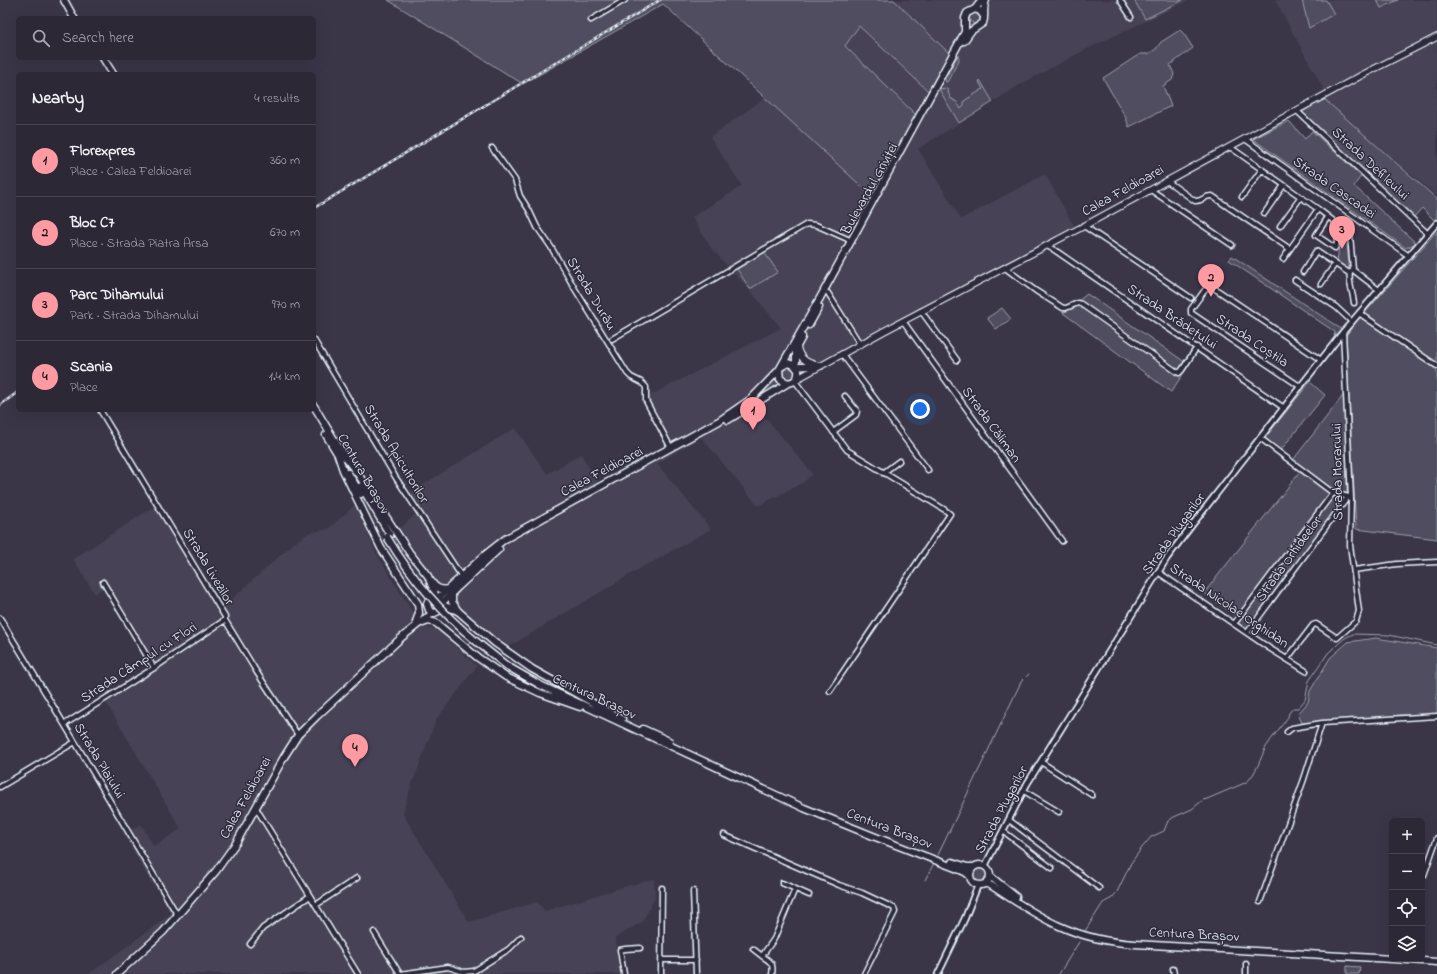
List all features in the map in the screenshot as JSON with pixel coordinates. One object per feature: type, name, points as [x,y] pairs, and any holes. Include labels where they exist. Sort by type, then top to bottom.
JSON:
[{"type":"main road","points":[[64,0],[73,16]]},
{"type":"main road","points":[[68,0],[78,16]]},
{"type":"main road","points":[[982,0],[975,9],[967,13],[966,21],[971,27],[976,28],[983,23],[984,6],[986,0]]},
{"type":"main road","points":[[975,9],[980,11],[983,15]]},
{"type":"main road","name":"Bulevardul Griviței","points":[[795,366],[796,343],[959,43],[964,32],[966,21]]},
{"type":"main road","name":"Bulevardul Griviței","points":[[779,369],[828,293],[968,34],[976,28]]},
{"type":"main road","name":"Calea Feldioarei","points":[[417,624],[431,598],[440,601],[502,546],[519,535],[735,416],[793,381],[860,344],[1047,246],[1384,63],[1437,37]]},
{"type":"main road","points":[[99,60],[107,72]]},
{"type":"main road","points":[[104,60],[112,72]]},
{"type":"main road","points":[[796,343],[799,353],[805,361],[821,366]]},
{"type":"main road","name":"Calea Feldioarei","points":[[450,591],[486,554],[516,532],[671,448],[742,406],[760,391],[785,364],[788,363],[795,366],[821,366]]},
{"type":"main road","points":[[779,369],[780,379],[785,383],[793,381],[798,373],[795,366]]},
{"type":"main road","name":"Centura Brașov","points":[[316,410],[399,558],[420,586],[442,611],[507,666],[534,682],[839,818],[948,861],[967,867],[978,865],[984,866],[989,870],[990,876],[1016,898],[1057,922],[1078,930],[1098,936],[1152,942],[1389,956]]},
{"type":"main road","name":"Centura Brașov","points":[[313,412],[340,454]]},
{"type":"main road","points":[[340,454],[360,477],[409,552],[436,588],[450,591],[453,604],[458,611]]},
{"type":"main road","points":[[340,454],[342,470],[387,558],[418,604],[419,609],[417,624],[429,621],[436,622],[477,657],[511,679],[540,693],[621,721]]},
{"type":"main road","points":[[428,576],[440,601],[458,611],[512,656],[621,721]]},
{"type":"main road","points":[[413,595],[427,606],[430,611],[436,612]]},
{"type":"main road","points":[[440,601],[436,612],[443,627]]},
{"type":"main road","name":"Calea Feldioarei","points":[[117,974],[152,943],[178,916],[225,858],[298,735],[401,638],[417,624],[436,612]]},
{"type":"main road","name":"Centura Brașov","points":[[621,721],[804,808],[965,872],[970,876],[973,882],[978,885]]},
{"type":"main road","points":[[970,876],[973,867]]},
{"type":"main road","points":[[978,885],[986,883],[990,876]]},
{"type":"main road","name":"Centura Brașov","points":[[986,883],[1034,914],[1058,926],[1105,941],[1389,959]]},
{"type":"main road","points":[[1425,957],[1437,958]]},
{"type":"main road","name":"Centura Brașov","points":[[1425,961],[1437,962]]},
{"type":"street","points":[[591,20],[625,0]]},
{"type":"street","points":[[1120,0],[1131,18]]},
{"type":"street","name":"Strada Defileului","points":[[1297,110],[1428,234]]},
{"type":"street","name":"Strada Cascadei","points":[[1245,139],[1409,256]]},
{"type":"street","points":[[1230,146],[1318,208],[1342,227],[1350,235],[1353,270],[1379,290]]},
{"type":"street","name":"Strada Durău","points":[[492,148],[515,180],[520,196],[537,227],[627,373],[646,387],[646,401],[671,448]]},
{"type":"street","points":[[1242,197],[1262,169]]},
{"type":"street","points":[[1167,181],[1195,201],[1212,196],[1290,249]]},
{"type":"street","points":[[1264,214],[1284,185]]},
{"type":"street","points":[[1151,190],[1232,245]]},
{"type":"street","points":[[1280,226],[1301,197]]},
{"type":"street","points":[[1283,259],[1318,208]]},
{"type":"street","points":[[1328,217],[1316,235],[1335,248],[1338,242],[1338,232],[1342,227]]},
{"type":"street","name":"Strada Plugarilor","points":[[984,866],[1041,762],[1158,572],[1189,528],[1321,360],[1359,313],[1437,223]]},
{"type":"street","name":"Bulevardul Griviței","points":[[612,339],[807,224],[816,225],[852,241]]},
{"type":"street","points":[[1084,226],[1191,298]]},
{"type":"street","name":"Strada Brădețului","points":[[1047,246],[1197,347],[1284,408]]},
{"type":"street","points":[[1302,272],[1316,251],[1349,273],[1354,303]]},
{"type":"street","points":[[1321,284],[1334,264]]},
{"type":"street","points":[[1005,268],[1036,291],[1063,308],[1078,303],[1081,304],[1176,372],[1179,373],[1182,370],[1197,347]]},
{"type":"street","points":[[1349,273],[1353,270]]},
{"type":"street","points":[[1295,280],[1336,307],[1352,322]]},
{"type":"street","name":"Strada Coștila","points":[[1301,386],[1191,314],[1191,309],[1205,290],[1210,287],[1214,288],[1321,360]]},
{"type":"street","points":[[828,293],[860,344]]},
{"type":"street","points":[[921,311],[957,360]]},
{"type":"street","points":[[1359,313],[1437,366]]},
{"type":"street","name":"Strada Căliman","points":[[903,321],[1062,541]]},
{"type":"street","name":"Strada Morarului","points":[[1312,626],[1316,624],[1333,636],[1338,637],[1356,621],[1359,611],[1350,545],[1344,332]]},
{"type":"street","name":"Strada Apicultorilor","points":[[316,343],[396,478],[462,577]]},
{"type":"street","points":[[842,354],[928,470]]},
{"type":"street","points":[[793,381],[842,444],[852,454],[950,514],[830,691]]},
{"type":"street","points":[[833,432],[856,415],[857,411],[845,396]]},
{"type":"street","name":"Strada Livezilor","points":[[101,412],[256,671],[298,735]]},
{"type":"street","points":[[1260,438],[1333,493],[1349,497]]},
{"type":"street","points":[[883,473],[899,461]]},
{"type":"street","points":[[1234,624],[1333,493]]},
{"type":"street","name":"Strada Orhideelor","points":[[1247,633],[1349,497]]},
{"type":"street","points":[[1354,570],[1397,564],[1437,562]]},
{"type":"street","name":"Strada Nicolae Orghidan","points":[[1158,572],[1247,633],[1306,671]]},
{"type":"street","points":[[103,582],[154,668]]},
{"type":"street","name":"Strada Plaiului","points":[[0,618],[178,916]]},
{"type":"street","name":"Strada Câmpul cu Flori","points":[[64,724],[154,668],[226,620]]},
{"type":"street","name":"Strada Nicolae Orghidan","points":[[1287,659],[1312,626]]},
{"type":"street","points":[[1287,732],[1294,727],[1322,723],[1437,716]]},
{"type":"street","points":[[1260,902],[1322,723]]},
{"type":"street","points":[[0,787],[75,742]]},
{"type":"street","points":[[1041,762],[1092,795]]},
{"type":"street","points":[[1024,791],[1059,812]]},
{"type":"street","points":[[256,808],[358,974]]},
{"type":"street","points":[[1009,820],[1099,888]]},
{"type":"street","points":[[1003,831],[1052,868]]},
{"type":"street","points":[[724,835],[894,908],[895,912],[864,974]]},
{"type":"street","points":[[1425,871],[1437,838]]},
{"type":"street","points":[[316,905],[357,878]]},
{"type":"street","points":[[782,883],[809,895]]},
{"type":"street","points":[[938,974],[965,918],[978,885]]},
{"type":"street","points":[[661,974],[662,888]]},
{"type":"street","points":[[762,956],[774,939],[795,889]]},
{"type":"street","points":[[693,891],[696,974]]},
{"type":"street","points":[[250,944],[263,928],[310,896]]},
{"type":"street","points":[[374,932],[400,974],[448,967],[464,972],[474,971],[508,949],[521,937]]},
{"type":"street","points":[[624,974],[620,950],[625,948],[640,948]]},
{"type":"street","points":[[753,950],[772,963],[772,974]]},
{"type":"street","points":[[662,960],[696,960]]},
{"type":"street","points":[[1246,964],[1246,974]]},
{"type":"shaded area","points":[[388,0],[894,0],[950,54],[928,91],[859,26],[845,46],[916,115],[871,195],[663,4],[523,84]]},
{"type":"shaded area","points":[[894,0],[1190,0],[1085,50],[1023,83],[918,149],[961,219],[1045,174],[1074,226],[756,406],[813,474],[804,482],[758,506],[701,437],[657,464],[711,529],[646,565],[508,647],[461,609],[455,600],[456,593],[452,585],[444,587],[435,581],[399,529],[416,514],[406,495],[515,428],[547,474],[581,454],[599,484],[669,446],[647,397],[781,328],[754,295],[711,248],[692,217],[742,186],[710,137],[766,97],[790,119],[848,48],[845,46],[859,26],[927,91],[950,54]]},
{"type":"shaded area","points":[[1134,0],[1183,0],[1145,19]]},
{"type":"shaded area","points":[[1275,0],[1437,0],[1437,196],[1325,101],[1324,90]]},
{"type":"shaded area","points":[[1302,0],[1326,0],[1334,14],[1309,28]]},
{"type":"shaded area","points":[[1377,0],[1398,0],[1381,8]]},
{"type":"shaded area","points":[[975,12],[979,14],[981,18],[979,22],[975,24],[971,22],[969,18],[971,14]]},
{"type":"shaded area","points":[[1180,30],[1193,48],[1170,65],[1174,74],[1172,80],[1163,86],[1171,106],[1129,127],[1126,118],[1103,78],[1140,54],[1148,54],[1156,49],[1161,42]]},
{"type":"shaded area","points":[[958,55],[959,60],[946,82],[945,79]]},
{"type":"shaded area","points":[[980,80],[993,102],[959,123],[940,89],[945,88],[949,91],[948,92],[951,99],[956,101],[961,109],[964,105],[964,101],[983,89],[979,82]]},
{"type":"shaded area","points":[[1324,99],[1437,199],[1437,217],[1434,220],[1422,208],[1414,217],[1374,181],[1381,172],[1373,164],[1364,171],[1302,112]]},
{"type":"shaded area","points":[[1289,121],[1305,139],[1312,131],[1361,176],[1354,186],[1416,243],[1406,248],[1253,139]]},
{"type":"shaded area","points":[[1341,229],[1349,235],[1350,242],[1347,243],[1349,268],[1352,267],[1350,270],[1345,269],[1337,263]]},
{"type":"shaded area","points":[[1437,231],[1437,364],[1365,313]]},
{"type":"shaded area","points":[[764,252],[778,272],[750,289],[737,269]]},
{"type":"shaded area","points":[[1232,256],[1341,329],[1334,336],[1335,332],[1229,260]]},
{"type":"shaded area","points":[[1087,294],[1189,365],[1171,392],[1063,313]]},
{"type":"shaded area","points":[[1002,308],[1011,319],[996,329],[987,318]]},
{"type":"shaded area","points":[[1360,316],[1437,369],[1437,539],[1356,529],[1346,336]]},
{"type":"shaded area","points":[[788,366],[793,368],[795,373],[793,378],[788,380],[783,378],[781,373],[783,368]]},
{"type":"shaded area","points":[[777,376],[785,384],[752,403],[766,390]]},
{"type":"shaded area","points":[[1310,382],[1325,395],[1280,451],[1265,438]]},
{"type":"shaded area","points":[[1345,393],[1347,494],[1335,491],[1293,460]]},
{"type":"shaded area","points":[[1300,472],[1330,494],[1345,497],[1247,631],[1236,624],[1237,617],[1204,593]]},
{"type":"shaded area","points":[[158,504],[223,607],[293,544],[308,533],[328,529],[356,504],[375,551],[414,615],[427,628],[436,629],[477,666],[436,720],[408,795],[403,814],[469,922],[537,902],[545,911],[654,879],[655,898],[642,922],[615,938],[623,974],[89,974],[171,914],[157,889],[149,879],[124,834],[141,824],[154,846],[181,829],[104,699],[153,670],[105,586],[95,594],[73,559]]},
{"type":"shaded area","points":[[1376,638],[1437,648],[1437,715],[1401,715],[1302,723],[1298,714],[1308,702],[1310,691],[1330,658],[1348,642]]},
{"type":"shaded area","points":[[980,868],[985,870],[987,875],[985,880],[980,882],[975,880],[973,875],[975,870]]},
{"type":"shaded area","points":[[1347,966],[1360,967],[1359,974],[1347,974]]},
{"type":"waterway","points":[[1085,931],[1103,903],[1112,898],[1117,892],[1131,863],[1141,849],[1151,837],[1164,831],[1168,821],[1192,809],[1203,800],[1247,782],[1256,770],[1266,747],[1288,717],[1289,713],[1293,708],[1298,708],[1305,700],[1309,681],[1328,653],[1345,638],[1353,634],[1389,635],[1437,645]]},
{"type":"waterway","points":[[938,855],[1021,682],[1029,674]]},
{"type":"waterway","points":[[925,880],[933,865]]},
{"type":"waterway","points":[[1059,974],[1079,942]]},
{"type":"railway","points":[[316,207],[660,0]]},
{"type":"railway","points":[[0,405],[16,393]]},
{"type":"place","name":"Parc Dihamului","points":[[1342,249]]},
{"type":"place","name":"Bloc C7","points":[[1211,297]]},
{"type":"place","name":"Florexpres","points":[[753,430]]},
{"type":"place","name":"Scania","points":[[355,767]]}]
